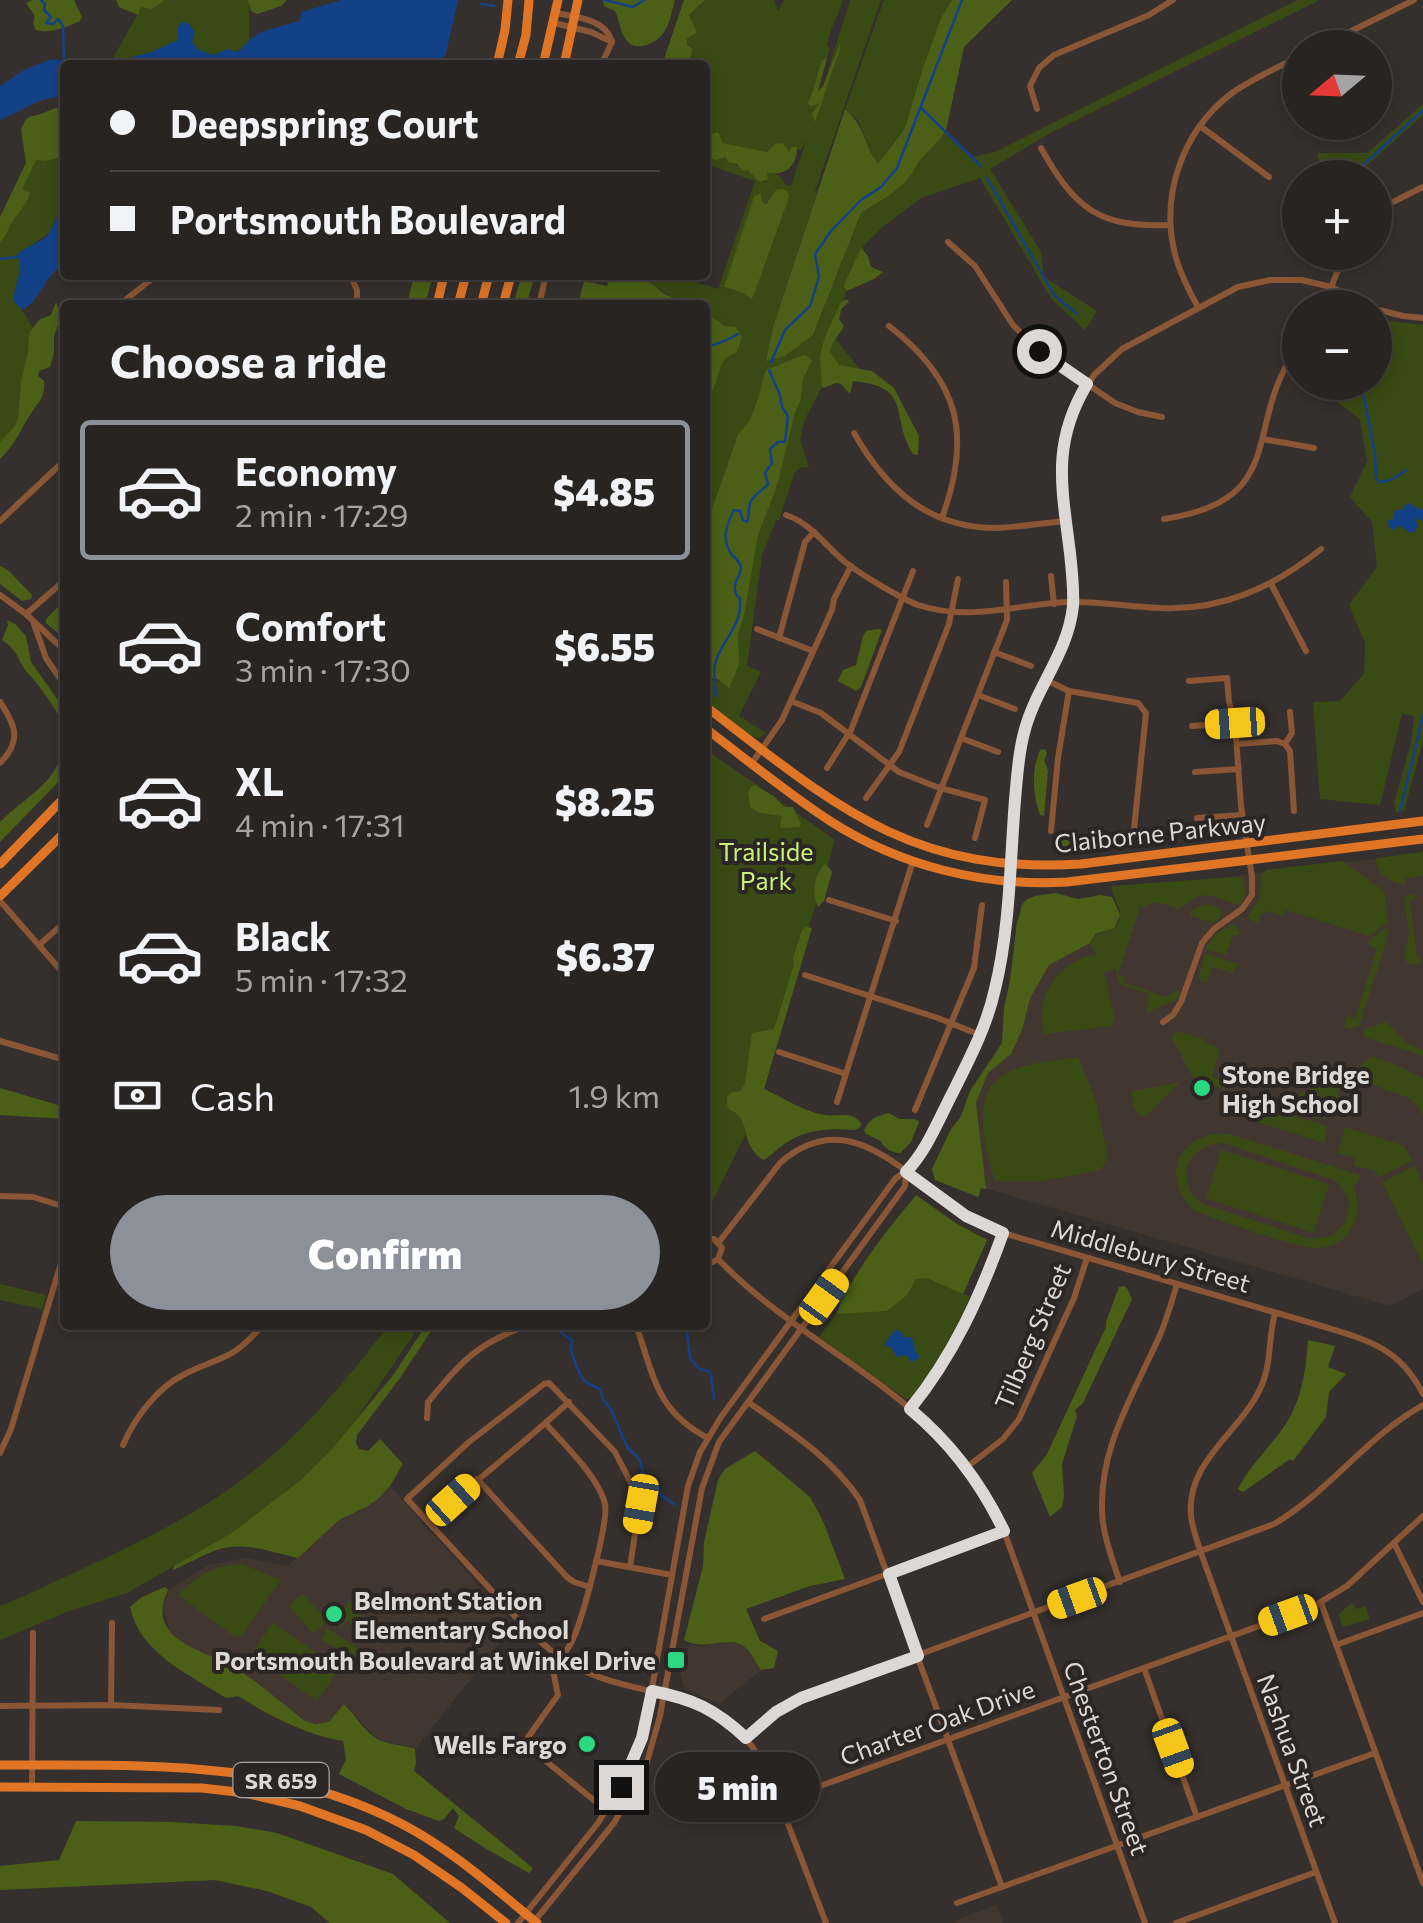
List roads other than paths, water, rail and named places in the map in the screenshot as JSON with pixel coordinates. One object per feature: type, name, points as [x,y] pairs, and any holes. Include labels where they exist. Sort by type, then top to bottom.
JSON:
[{"type":"main road","points":[[498,60],[508,0]]},
{"type":"main road","points":[[519,60],[529,0]]},
{"type":"main road","points":[[544,60],[558,0]]},
{"type":"main road","points":[[565,60],[578,0]]},
{"type":"main road","name":"Claiborne Parkway","points":[[710,710],[842,808],[894,836],[944,853],[1010,864],[1092,863],[1423,821]]},
{"type":"main road","name":"Claiborne Parkway","points":[[710,732],[858,837],[914,861],[968,876],[1008,882],[1068,882],[1423,839]]},
{"type":"main road","points":[[0,864],[60,802]]},
{"type":"main road","points":[[0,898],[60,837]]},
{"type":"main road","name":"SR 659","points":[[0,1765],[182,1767],[307,1786],[402,1824],[467,1866],[535,1922]]},
{"type":"main road","name":"SR 659","points":[[0,1787],[202,1788],[300,1806],[366,1830],[414,1855],[506,1923]]},
{"type":"street","points":[[1037,110],[1030,86],[1046,61],[1173,0]]},
{"type":"street","points":[[1354,30],[1414,0]]},
{"type":"street","points":[[555,18],[574,22],[612,42],[603,60]]},
{"type":"street","points":[[1198,307],[1178,266],[1170,225],[1174,181],[1182,156],[1211,112],[1234,91],[1282,66]]},
{"type":"street","points":[[1200,126],[1270,177]]},
{"type":"street","points":[[1042,148],[1065,187],[1100,216],[1130,224],[1170,225]]},
{"type":"street","points":[[1392,202],[1423,187]]},
{"type":"street","points":[[948,242],[984,278],[1004,314],[1039,351],[1122,406],[1162,417]]},
{"type":"street","points":[[1330,288],[1338,270]]},
{"type":"street","points":[[126,300],[151,280]]},
{"type":"street","points":[[535,1922],[614,1823],[645,1768],[664,1694],[706,1473],[719,1442],[904,1186],[980,1035],[1000,970],[1021,746],[1030,714],[1067,636],[1073,602],[1061,474],[1062,445],[1071,413],[1087,384],[1122,350],[1238,287],[1270,280],[1302,280],[1334,290]]},
{"type":"street","points":[[1392,313],[1423,318]]},
{"type":"street","points":[[889,326],[936,371],[954,415],[958,458],[942,518]]},
{"type":"street","points":[[1164,519],[1216,505],[1230,496],[1253,468],[1282,372]]},
{"type":"street","points":[[854,433],[888,483],[913,504],[942,518],[992,528],[1066,520]]},
{"type":"street","points":[[1263,439],[1314,448]]},
{"type":"street","points":[[0,521],[60,465]]},
{"type":"street","points":[[786,515],[801,520],[851,566],[903,597],[916,604],[966,614],[1073,602],[1190,608],[1231,600],[1271,584],[1321,549]]},
{"type":"street","points":[[779,638],[805,542],[814,532]]},
{"type":"street","points":[[752,763],[782,720],[851,566]]},
{"type":"street","points":[[827,768],[850,733],[913,570]]},
{"type":"street","points":[[1051,576],[1054,604]]},
{"type":"street","points":[[866,798],[899,752],[949,624],[958,578]]},
{"type":"street","points":[[927,825],[1006,620],[1006,582]]},
{"type":"street","points":[[26,614],[60,584]]},
{"type":"street","points":[[1271,584],[1306,651]]},
{"type":"street","points":[[0,594],[60,646]]},
{"type":"street","points":[[34,623],[46,658],[60,678]]},
{"type":"street","points":[[757,629],[813,651]]},
{"type":"street","points":[[46,658],[60,651]]},
{"type":"street","points":[[994,652],[1031,666]]},
{"type":"street","points":[[1163,1022],[1181,1002],[1202,942],[1242,909],[1252,888],[1227,678],[1189,681]]},
{"type":"street","points":[[1046,680],[1069,691],[1138,703],[1144,708],[1134,829]]},
{"type":"street","points":[[1051,831],[1069,691]]},
{"type":"street","points":[[978,695],[1015,709]]},
{"type":"street","points":[[791,700],[822,712],[903,774],[985,800],[975,838]]},
{"type":"street","points":[[0,702],[15,735],[12,748],[0,763]]},
{"type":"street","points":[[1286,744],[1292,733],[1290,712]]},
{"type":"street","points":[[1192,726],[1235,723]]},
{"type":"street","points":[[961,738],[998,752]]},
{"type":"street","points":[[1237,744],[1286,744],[1290,750],[1294,811]]},
{"type":"street","points":[[1196,772],[1238,769]]},
{"type":"street","points":[[1198,818],[1242,815]]},
{"type":"street","points":[[837,1102],[914,861]]},
{"type":"street","points":[[0,898],[60,969]]},
{"type":"street","points":[[830,900],[896,922]]},
{"type":"street","points":[[915,1110],[974,968],[982,905]]},
{"type":"street","points":[[39,944],[60,926]]},
{"type":"street","points":[[805,974],[980,1035]]},
{"type":"street","points":[[0,1040],[60,1058]]},
{"type":"street","points":[[780,1052],[846,1074]]},
{"type":"street","name":"Middlebury Street","points":[[719,1242],[780,1163],[799,1148],[834,1140],[856,1142],[876,1150],[966,1216],[1003,1233],[1276,1312]]},
{"type":"street","points":[[518,1923],[606,1810],[634,1760],[652,1691],[688,1486],[700,1452],[720,1416],[894,1179],[909,1174]]},
{"type":"street","points":[[0,1196],[33,1196],[60,1205]]},
{"type":"street","points":[[910,1409],[956,1343],[1003,1233]]},
{"type":"street","points":[[710,1239],[719,1242],[721,1254],[710,1261]]},
{"type":"street","name":"Tilberg Street","points":[[966,1467],[1003,1439],[1020,1420],[1074,1298],[1087,1258]]},
{"type":"street","name":"Chesterton Street","points":[[718,1259],[755,1295],[910,1409],[937,1433],[982,1489],[1004,1531],[1146,1923]]},
{"type":"street","points":[[0,1454],[60,1266]]},
{"type":"street","points":[[1120,1582],[1103,1520],[1104,1471],[1113,1436],[1161,1332],[1178,1284]]},
{"type":"street","points":[[1276,1312],[1377,1344],[1398,1358],[1423,1394]]},
{"type":"street","name":"Nashua Street","points":[[1276,1312],[1259,1391],[1200,1470],[1192,1492],[1191,1515],[1200,1552],[1335,1923]]},
{"type":"street","points":[[123,1446],[132,1424],[170,1384],[182,1375],[223,1360],[257,1330]]},
{"type":"street","points":[[428,1418],[428,1402],[464,1360],[489,1341],[516,1330]]},
{"type":"street","points":[[638,1330],[667,1406],[682,1422],[708,1438]]},
{"type":"street","points":[[630,1567],[640,1502],[615,1452],[553,1384],[546,1383],[468,1442],[408,1499],[531,1633],[561,1658],[605,1680],[679,1696],[710,1708],[746,1738],[763,1762],[826,1923]]},
{"type":"street","points":[[429,1522],[569,1402]]},
{"type":"street","points":[[748,1402],[822,1456],[845,1478],[868,1516],[1002,1887]]},
{"type":"street","points":[[746,1738],[776,1712],[801,1698],[1260,1531],[1314,1496],[1392,1424],[1423,1404]]},
{"type":"street","points":[[546,1424],[583,1466],[606,1511],[590,1586],[573,1639],[553,1671],[558,1695],[524,1743],[606,1810]]},
{"type":"street","points":[[477,1479],[567,1576],[590,1586]]},
{"type":"street","name":"Charter Oak Drive","points":[[779,1801],[1321,1603],[1347,1586],[1423,1516]]},
{"type":"street","points":[[764,1619],[1004,1531]]},
{"type":"street","points":[[1394,1543],[1423,1602]]},
{"type":"street","points":[[596,1561],[672,1575]]},
{"type":"street","points":[[1321,1603],[1423,1883]]},
{"type":"street","points":[[1336,1645],[1423,1613]]},
{"type":"street","points":[[111,1705],[112,1623]]},
{"type":"street","points":[[32,1787],[33,1632]]},
{"type":"street","points":[[1144,1668],[1197,1817]]},
{"type":"street","points":[[0,1706],[111,1705],[219,1710]]},
{"type":"street","points":[[957,1903],[1375,1753]]},
{"type":"street","points":[[1176,1923],[1316,1872]]},
{"type":"water","points":[[341,0],[458,0],[445,57],[436,60],[123,60],[178,40],[177,29],[183,21],[195,32],[192,42],[199,50],[213,55],[228,49],[240,50],[264,31],[299,21],[302,12]]},
{"type":"water","points":[[52,59],[60,60],[60,96],[39,101],[0,120],[0,86],[24,70]]},
{"type":"water","points":[[60,211],[60,268],[22,310],[14,301],[20,266],[17,255],[51,230]]},
{"type":"water","points":[[1408,503],[1423,508],[1423,521],[1415,518],[1418,526],[1410,533],[1399,525],[1395,530],[1389,528],[1388,520],[1393,519],[1395,510]]},
{"type":"water","points":[[896,1329],[902,1337],[913,1340],[920,1357],[911,1363],[905,1355],[896,1357],[893,1349],[884,1345]]},
{"type":"waterway","points":[[41,0],[51,17],[46,23],[53,24],[58,19],[63,26],[64,60]]},
{"type":"waterway","points":[[605,0],[633,7],[644,0]]},
{"type":"waterway","points":[[771,362],[785,330],[810,306],[819,277],[815,254],[831,231],[897,168],[962,0]]},
{"type":"waterway","points":[[481,4],[494,6]]},
{"type":"waterway","points":[[921,108],[981,166]]},
{"type":"waterway","points":[[1369,160],[1423,110]]},
{"type":"waterway","points":[[987,178],[1054,295],[1077,314]]},
{"type":"waterway","points":[[0,259],[16,257]]},
{"type":"waterway","points":[[710,346],[738,334]]},
{"type":"waterway","points":[[716,696],[715,664],[737,621],[740,605],[735,587],[741,568],[727,544],[727,527],[734,510],[740,511],[747,522],[751,500],[768,484],[765,473],[772,463],[770,449],[785,442],[788,416],[769,370]]},
{"type":"waterway","points":[[1364,400],[1376,478],[1387,481],[1406,470]]},
{"type":"waterway","points":[[1400,811],[1423,716]]},
{"type":"waterway","points":[[560,1330],[572,1340],[571,1351],[581,1376],[600,1389],[627,1447],[640,1460],[643,1474],[656,1480],[661,1495],[674,1504]]},
{"type":"waterway","points":[[687,1330],[690,1358],[711,1375],[714,1399]]},
{"type":"place","name":"Stone Bridge High School","points":[[1202,1088]]},
{"type":"place","name":"Belmont Station Elementary School","points":[[334,1614]]},
{"type":"place","name":"Portsmouth Boulevard at Winkel Drive","points":[[676,1660]]},
{"type":"place","name":"Wells Fargo","points":[[587,1744]]},
{"type":"park label","name":"Trailside Park","points":[[766,866]]}]
